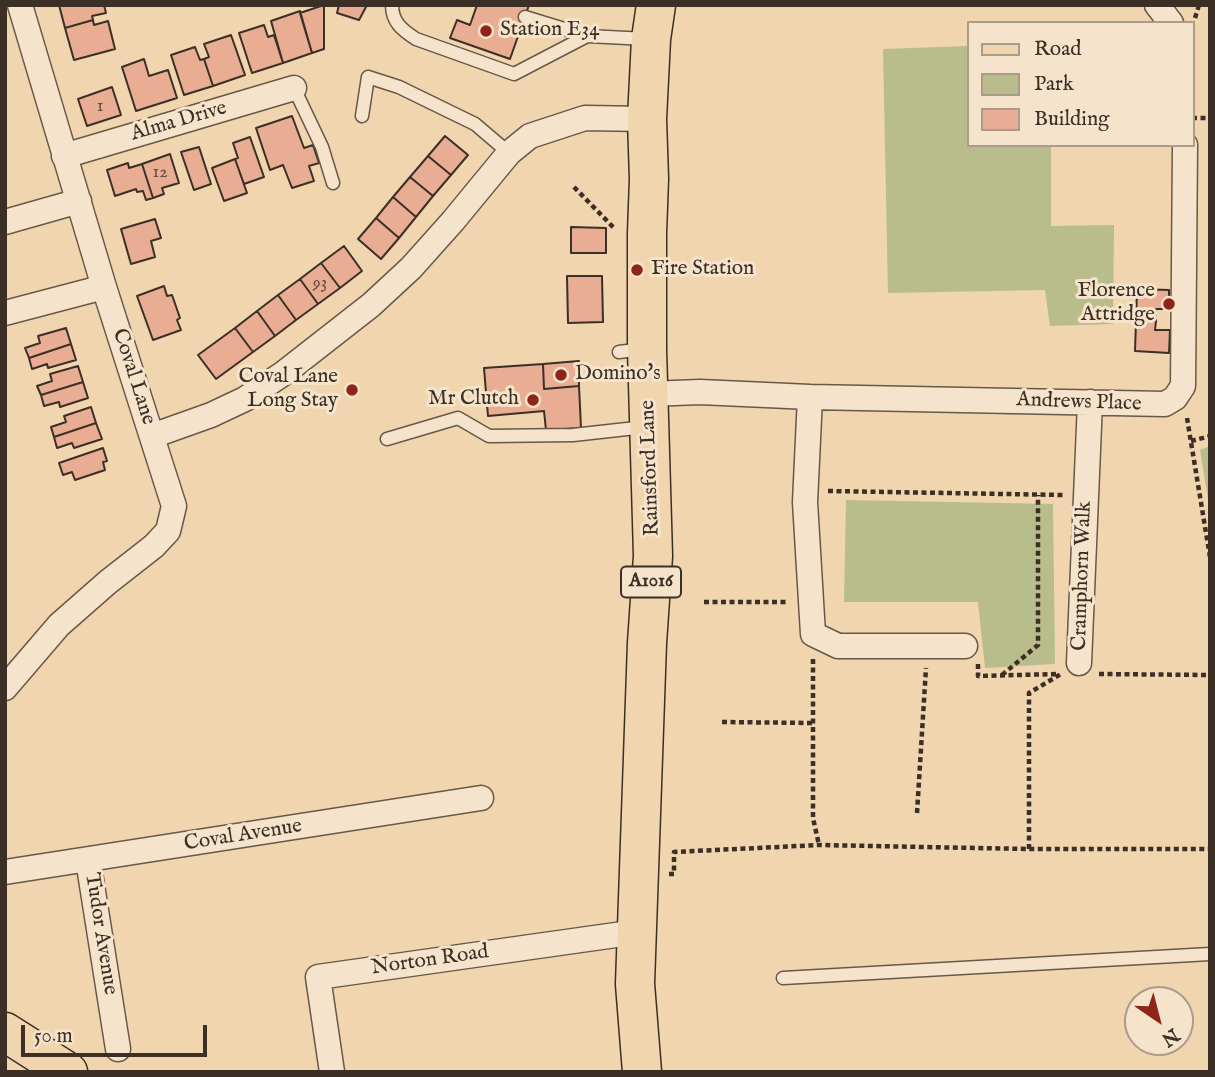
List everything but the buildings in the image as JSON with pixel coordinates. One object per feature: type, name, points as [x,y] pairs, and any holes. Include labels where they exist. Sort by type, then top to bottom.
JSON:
[{"type":"main road","name":"Rainsford Lane","points":[[636,1071],[635,984],[647,643],[653,556],[649,411],[633,351],[647,233],[647,119],[653,22]]},
{"type":"main road","points":[[5,1032],[68,1072]]},
{"type":"street","name":"Coval Lane","points":[[5,688],[59,625],[154,546],[168,531],[174,506],[64,156],[20,5]]},
{"type":"street","points":[[1157,5],[1169,21]]},
{"type":"street","name":"Alma Drive","points":[[64,156],[294,88]]},
{"type":"street","points":[[152,436],[211,415],[245,398],[284,373],[349,322],[411,268],[509,153],[530,136],[585,118],[647,119]]},
{"type":"street","points":[[1182,386],[1185,147]]},
{"type":"street","points":[[5,222],[79,201]]},
{"type":"street","points":[[5,313],[104,286]]},
{"type":"street","name":"Andrews Place","points":[[649,411],[700,392],[810,397],[1165,404],[1175,398],[1182,386]]},
{"type":"street","points":[[810,397],[805,491],[813,634],[838,646],[965,646]]},
{"type":"street","name":"Cramphorn Walk","points":[[1076,671],[1090,402]]},
{"type":"street","name":"Coval Avenue","points":[[5,872],[481,797]]},
{"type":"street","name":"Tudor Avenue","points":[[88,860],[118,1049]]},
{"type":"street","name":"Norton Road","points":[[332,1072],[318,977],[638,932]]},
{"type":"lane","points":[[392,5],[392,15],[401,30],[415,39],[514,74],[587,36],[653,22]]},
{"type":"lane","points":[[525,17],[587,36]]},
{"type":"lane","points":[[362,116],[368,77],[399,87],[475,124],[509,153]]},
{"type":"lane","points":[[294,88],[322,148],[333,183]]},
{"type":"lane","points":[[387,439],[458,418],[489,436],[573,435],[622,428],[649,411]]},
{"type":"lane","points":[[783,978],[1210,954]]},
{"type":"path","points":[[574,187],[620,234]]},
{"type":"path","points":[[1182,386],[1210,556]]},
{"type":"path","points":[[1191,441],[1210,436]]},
{"type":"path","points":[[805,491],[1086,496]]},
{"type":"path","points":[[1002,676],[1038,645],[1038,495]]},
{"type":"path","points":[[704,603],[811,602]]},
{"type":"path","points":[[813,634],[813,818],[818,845]]},
{"type":"path","points":[[917,813],[927,646]]},
{"type":"path","points":[[965,646],[978,647],[978,676],[1076,671],[1210,675]]},
{"type":"path","name":"Cramphorn Walk","points":[[1029,849],[1029,693],[1076,671]]},
{"type":"path","points":[[722,722],[813,723]]},
{"type":"path","points":[[640,873],[674,874],[674,852],[818,845],[1210,849]]},
{"type":"green space","points":[[967,46],[967,147],[1051,147],[1051,226],[1114,225],[1113,324],[1050,326],[1045,290],[888,293],[883,49]]},
{"type":"green space","points":[[1210,446],[1210,511],[1200,450]]},
{"type":"green space","points":[[846,500],[1053,504],[1055,664],[985,668],[978,602],[844,602]]},
{"type":"place","name":"Station E34","points":[[486,31]]},
{"type":"place","name":"Fire Station","points":[[637,270]]},
{"type":"place","name":"Florence Attridge","points":[[1169,304]]},
{"type":"place","name":"Domino's","points":[[561,375]]},
{"type":"place","name":"Coval Lane Long Stay","points":[[352,390]]},
{"type":"place","name":"Mr Clutch","points":[[533,400]]}]
